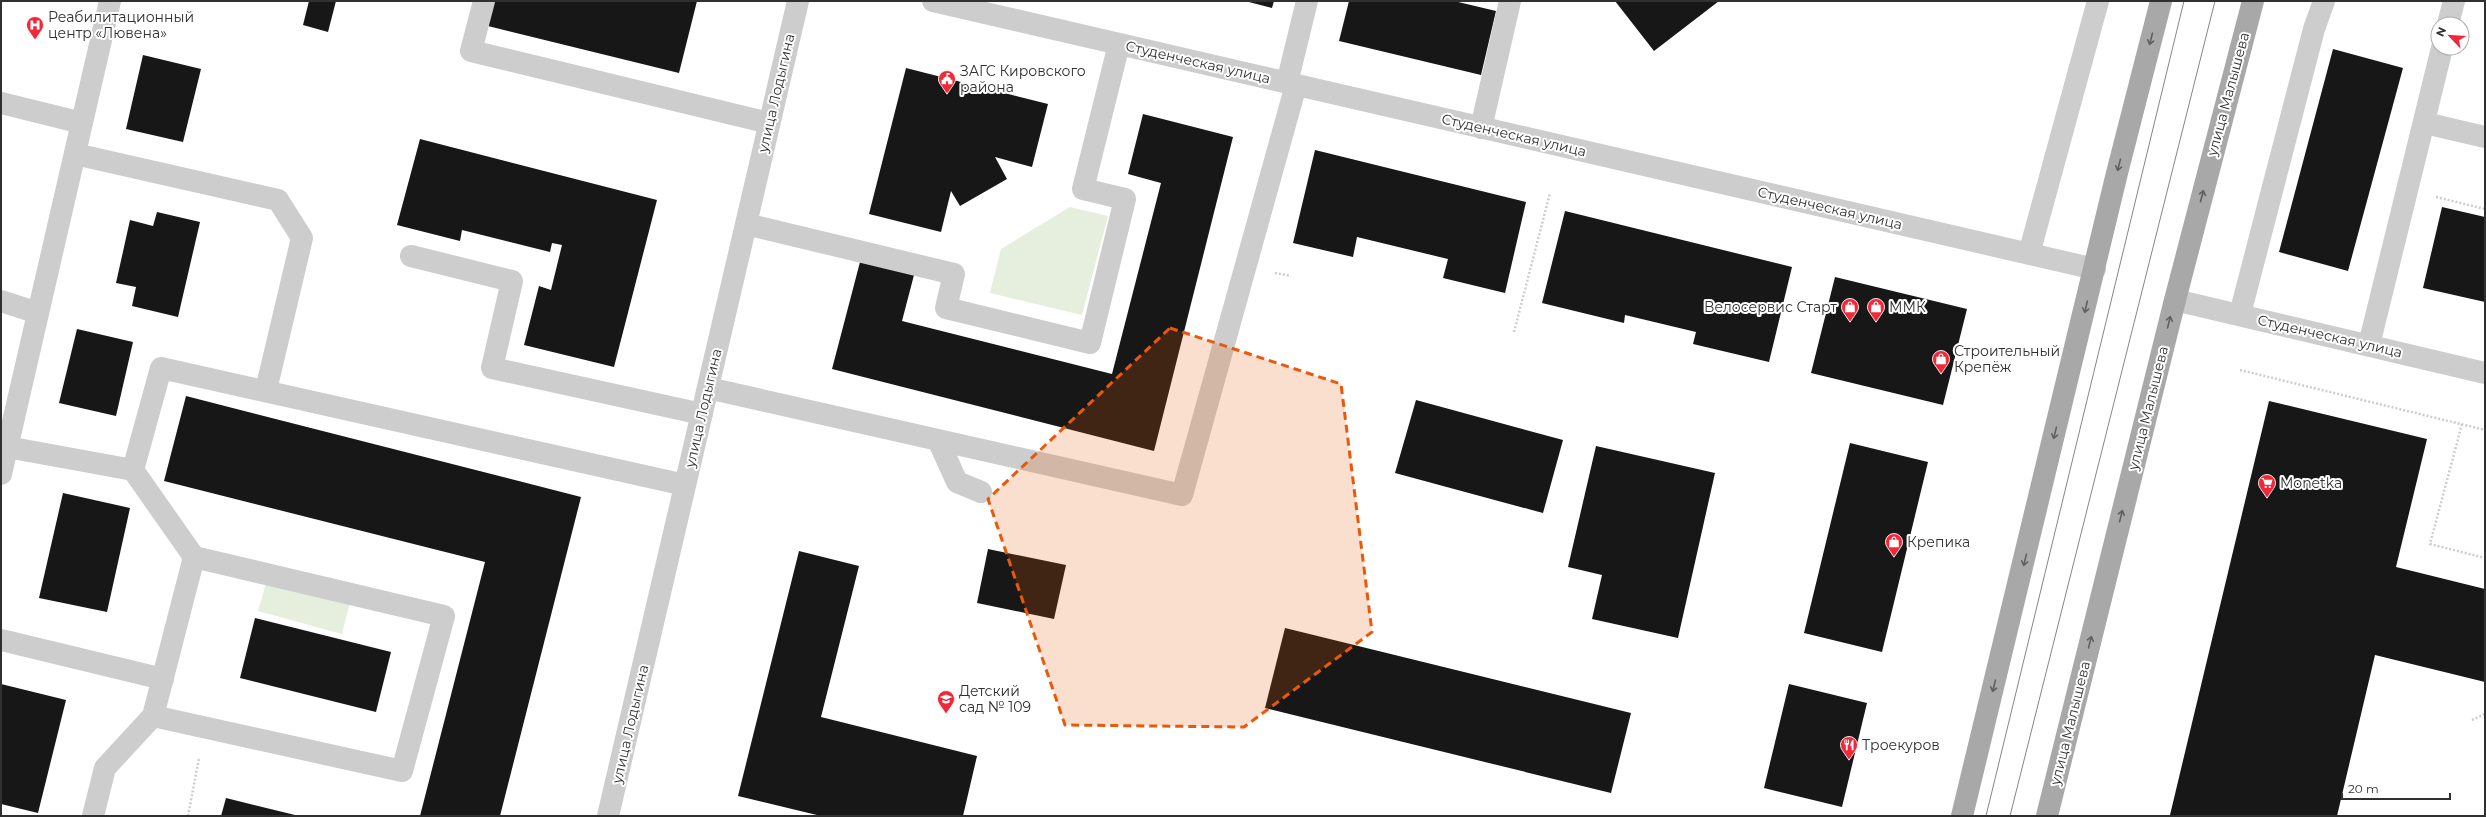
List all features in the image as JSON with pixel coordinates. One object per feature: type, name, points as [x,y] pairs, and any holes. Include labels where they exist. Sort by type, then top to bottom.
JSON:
[{"type":"main road","points":[[1962,816],[2161,1]]},
{"type":"main road","name":"улица Малышева","points":[[2048,816],[2175,300],[2253,1]]},
{"type":"street","points":[[1,474],[110,1]]},
{"type":"street","points":[[484,1],[471,51],[769,123]]},
{"type":"street","name":"улица Лодыгина","points":[[608,816],[798,1]]},
{"type":"street","name":"Студенческая улица","points":[[933,1],[2095,269]]},
{"type":"street","points":[[708,388],[1182,495],[1292,84],[1307,1]]},
{"type":"street","points":[[1481,128],[1510,1]]},
{"type":"street","points":[[2029,254],[2098,1]]},
{"type":"street","points":[[2240,314],[2314,29],[2324,1]]},
{"type":"street","points":[[2450,16],[2454,1]]},
{"type":"street","points":[[746,224],[954,274],[946,308],[1090,342],[1125,199],[1084,189],[1119,44]]},
{"type":"street","points":[[2369,345],[2425,123],[2440,56]]},
{"type":"street","points":[[1,103],[82,123]]},
{"type":"street","points":[[2425,123],[2485,136]]},
{"type":"street","points":[[75,154],[278,200],[302,238],[266,390]]},
{"type":"street","points":[[412,256],[512,281],[492,368],[702,414]]},
{"type":"street","name":"Студенческая улица","points":[[2175,300],[2240,314],[2485,373]]},
{"type":"street","points":[[1,301],[38,313]]},
{"type":"street","points":[[133,470],[161,368],[266,390],[685,485]]},
{"type":"street","points":[[938,440],[957,482],[981,492]]},
{"type":"street","points":[[7,447],[133,470],[194,556],[444,616],[402,771],[205,729],[153,716]]},
{"type":"street","points":[[93,816],[105,768],[153,716],[194,556]]},
{"type":"street","points":[[1,640],[163,679]]},
{"type":"path","points":[[1514,332],[1550,194]]},
{"type":"path","points":[[2430,196],[2485,209]]},
{"type":"path","points":[[2240,370],[2485,430]]},
{"type":"path","points":[[2462,424],[2430,544],[2485,558]]},
{"type":"path","points":[[2472,720],[2485,714]]},
{"type":"path","points":[[188,816],[205,729]]},
{"type":"highlighted area","points":[[1170,328],[1341,384],[1372,632],[1244,727],[1065,725],[988,499]]},
{"type":"green space","points":[[1070,207],[1108,216],[1082,315],[990,293],[1001,249]]},
{"type":"green space","points":[[267,580],[350,602],[342,634],[258,611]]},
{"type":"building","points":[[309,1],[336,1],[328,32],[303,25]]},
{"type":"building","points":[[494,1],[697,1],[679,73],[488,26]]},
{"type":"building","points":[[1245,1],[1274,1],[1272,8]]},
{"type":"building","points":[[1349,1],[1454,1],[1496,11],[1481,75],[1339,41]]},
{"type":"building","points":[[1615,1],[1719,1],[1654,51]]},
{"type":"building","points":[[2333,49],[2403,68],[2348,271],[2279,252]]},
{"type":"building","points":[[143,55],[201,69],[183,142],[126,129]]},
{"type":"building","points":[[906,68],[1048,104],[1032,167],[995,157],[1007,179],[960,206],[951,191],[941,232],[869,214]]},
{"type":"building","points":[[1143,114],[1233,137],[1154,451],[832,369],[860,262],[914,275],[902,321],[1112,374],[1161,183],[1128,174]]},
{"type":"building","points":[[420,139],[657,200],[614,367],[524,345],[539,286],[551,290],[562,245],[552,243],[550,252],[462,230],[460,241],[397,225]]},
{"type":"building","points":[[1315,150],[1526,202],[1505,293],[1443,278],[1448,259],[1357,237],[1353,257],[1293,243]]},
{"type":"building","points":[[2442,207],[2485,217],[2485,302],[2423,288]]},
{"type":"building","points":[[1565,211],[1792,267],[1769,362],[1693,344],[1696,332],[1625,315],[1624,323],[1542,303]]},
{"type":"building","points":[[157,212],[200,222],[178,317],[132,306],[136,287],[116,283],[130,220],[153,226]]},
{"type":"building","points":[[1835,277],[1967,309],[1943,405],[1811,373]]},
{"type":"building","points":[[77,329],[133,342],[116,416],[59,403]]},
{"type":"building","points":[[186,396],[581,497],[500,816],[420,816],[485,562],[164,481]]},
{"type":"building","points":[[1416,400],[1563,440],[1543,513],[1395,473]]},
{"type":"building","points":[[2269,401],[2427,439],[2396,567],[2485,589],[2485,682],[2375,655],[2337,816],[2173,816],[2170,815]]},
{"type":"building","points":[[1850,443],[1928,462],[1882,652],[1804,633]]},
{"type":"building","points":[[1596,446],[1715,473],[1678,638],[1592,619],[1602,575],[1568,567]]},
{"type":"building","points":[[63,493],[130,508],[107,612],[39,598]]},
{"type":"building","points":[[988,549],[1066,565],[1054,619],[977,603]]},
{"type":"building","points":[[799,551],[859,566],[821,717],[977,756],[963,816],[821,816],[738,796]]},
{"type":"building","points":[[255,618],[391,652],[376,712],[240,678]]},
{"type":"building","points":[[1285,628],[1631,713],[1611,793],[1265,708]]},
{"type":"building","points":[[1,684],[66,700],[38,813],[1,804]]},
{"type":"building","points":[[1789,684],[1867,703],[1842,807],[1764,788]]},
{"type":"building","points":[[226,798],[295,815],[295,816],[221,816]]},
{"type":"tram line","points":[[1986,816],[2184,1]]},
{"type":"tram line","points":[[2010,816],[2215,1]]},
{"type":"place","name":"Реабилитационный центр «Лювена»","points":[[35,40]]},
{"type":"place","name":"ЗАГС Кировского района","points":[[947,94]]},
{"type":"place","name":"Велосервис Старт","points":[[1850,322]]},
{"type":"place","name":"ММК","points":[[1876,322]]},
{"type":"place","name":"Строительный Крепёж","points":[[1941,374]]},
{"type":"place","name":"Monetka","points":[[2267,498]]},
{"type":"place","name":"Крепика","points":[[1894,557]]},
{"type":"place","name":"Детский сад № 109","points":[[946,714]]},
{"type":"place","name":"Троекуров","points":[[1849,760]]}]
